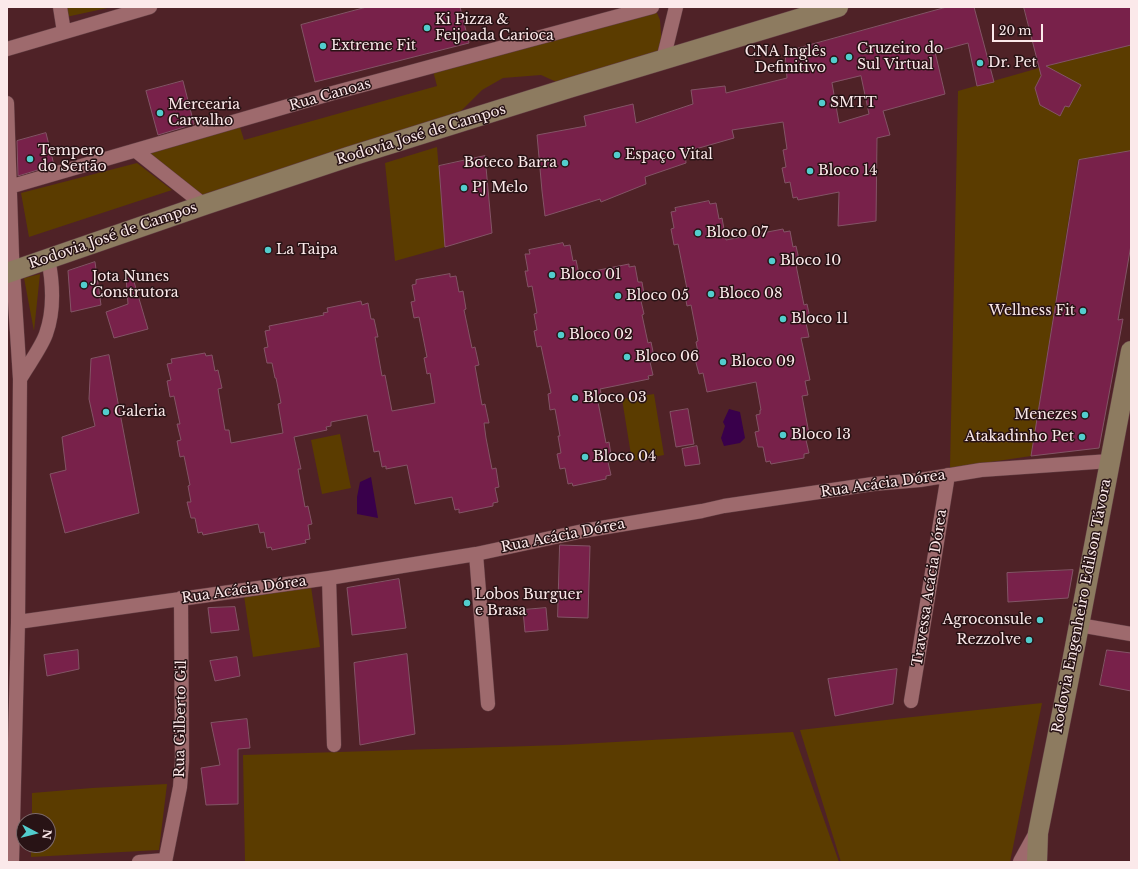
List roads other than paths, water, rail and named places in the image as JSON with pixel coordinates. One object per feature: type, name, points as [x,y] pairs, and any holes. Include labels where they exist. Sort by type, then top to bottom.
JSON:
[{"type":"main road","name":"Rodovia José de Campos","points":[[10,271],[348,157],[569,88],[838,7]]},
{"type":"main road","name":"Rodovia Engenheiro Edilson Távora","points":[[1037,862],[1038,833],[1110,461],[1127,390],[1131,351]]},
{"type":"street","points":[[60,7],[64,32]]},
{"type":"street","points":[[117,7],[132,12]]},
{"type":"street","points":[[7,49],[150,7]]},
{"type":"street","name":"Rua Canoas","points":[[9,188],[333,93],[652,7]]},
{"type":"street","points":[[663,60],[676,7]]},
{"type":"street","points":[[7,103],[10,271],[20,379],[18,622],[12,862]]},
{"type":"street","points":[[136,152],[204,205]]},
{"type":"street","points":[[20,379],[46,334],[52,310],[53,284],[48,258]]},
{"type":"street","name":"Rua Acácia Dórea","points":[[18,622],[329,578],[476,554],[583,531],[724,506],[873,484],[920,480],[981,470],[1110,461]]},
{"type":"street","name":"Travessa Acácia Dórea","points":[[911,701],[948,475]]},
{"type":"street","points":[[476,554],[488,704]]},
{"type":"street","points":[[329,578],[334,745]]},
{"type":"street","name":"Rua Gilberto Gil","points":[[165,861],[180,787],[182,761],[181,598]]},
{"type":"street","points":[[1079,625],[1131,634]]},
{"type":"street","points":[[1022,862],[1038,833]]},
{"type":"street","points":[[139,862],[165,861]]},
{"type":"place","name":"Ki Pizza & Feijoada Carioca","points":[[427,28]]},
{"type":"place","name":"Extreme Fit","points":[[323,46]]},
{"type":"place","name":"Cruzeiro do Sul Virtual","points":[[849,57]]},
{"type":"place","name":"CNA Inglês Definitivo","points":[[834,60]]},
{"type":"place","name":"Dr. Pet","points":[[980,63]]},
{"type":"place","name":"SMTT","points":[[822,103]]},
{"type":"place","name":"Mercearia Carvalho","points":[[160,113]]},
{"type":"place","name":"Espaço Vital","points":[[617,155]]},
{"type":"place","name":"Tempero do Sertão","points":[[30,159]]},
{"type":"place","name":"Boteco Barra","points":[[565,163]]},
{"type":"place","name":"Bloco 14","points":[[810,171]]},
{"type":"place","name":"PJ Melo","points":[[464,188]]},
{"type":"place","name":"Bloco 07","points":[[698,233]]},
{"type":"place","name":"La Taipa","points":[[268,250]]},
{"type":"place","name":"Bloco 10","points":[[772,261]]},
{"type":"place","name":"Bloco 01","points":[[552,275]]},
{"type":"place","name":"Jota Nunes Construtora","points":[[84,285]]},
{"type":"place","name":"Bloco 08","points":[[711,294]]},
{"type":"place","name":"Bloco 05","points":[[618,296]]},
{"type":"place","name":"Wellness Fit","points":[[1083,311]]},
{"type":"place","name":"Bloco 11","points":[[783,319]]},
{"type":"place","name":"Bloco 02","points":[[561,335]]},
{"type":"place","name":"Bloco 06","points":[[627,357]]},
{"type":"place","name":"Bloco 09","points":[[723,362]]},
{"type":"place","name":"Bloco 03","points":[[575,398]]},
{"type":"place","name":"Galeria","points":[[106,412]]},
{"type":"place","name":"Menezes","points":[[1085,415]]},
{"type":"place","name":"Bloco 13","points":[[783,435]]},
{"type":"place","name":"Atakadinho Pet","points":[[1082,437]]},
{"type":"place","name":"Bloco 04","points":[[585,457]]},
{"type":"place","name":"Lobos Burguer e Brasa","points":[[467,603]]},
{"type":"place","name":"Agroconsule","points":[[1040,620]]},
{"type":"place","name":"Rezzolve","points":[[1029,640]]}]
